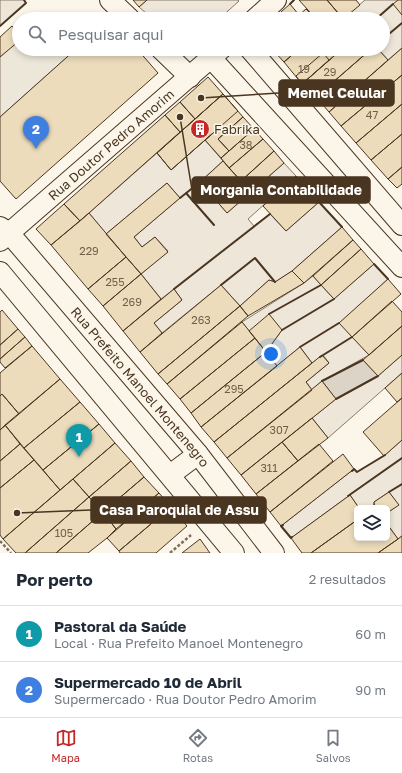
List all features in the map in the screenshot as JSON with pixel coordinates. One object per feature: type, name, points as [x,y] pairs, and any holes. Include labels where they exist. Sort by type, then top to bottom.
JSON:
[{"type":"street","points":[[110,0],[123,12]]},
{"type":"street","points":[[263,12],[276,0]]},
{"type":"street","points":[[169,56],[190,76]]},
{"type":"street","name":"Rua Doutor Pedro Amorim","points":[[3,234],[213,56]]},
{"type":"street","points":[[219,56],[402,267]]},
{"type":"street","points":[[256,56],[399,221],[374,236]]},
{"type":"street","name":"Rua Prefeito Manoel Montenegro","points":[[3,234],[198,454],[274,553]]},
{"type":"street","points":[[0,272],[234,553]]},
{"type":"street","points":[[170,475],[198,454]]},
{"type":"path","points":[[170,553],[196,530]]},
{"type":"path","points":[[0,541],[11,553]]},
{"type":"shaded area","points":[[0,0],[24,0],[26,3],[16,12],[12,12],[12,15],[0,26]]},
{"type":"shaded area","points":[[147,0],[239,1],[227,12],[145,12],[139,7]]},
{"type":"shaded area","points":[[365,0],[402,0],[402,48],[388,60],[384,56],[390,56],[390,12],[351,12]]},
{"type":"shaded area","points":[[12,46],[12,56],[68,56],[0,117],[0,57]]},
{"type":"shaded area","points":[[205,140],[223,161],[200,182],[227,213],[284,163],[296,176],[248,219],[254,226],[270,214],[286,231],[319,202],[342,227],[292,271],[275,282],[269,280],[240,306],[221,285],[162,333],[154,323],[182,300],[174,289],[161,299],[141,274],[168,251],[155,237],[142,247],[134,237],[180,198],[167,183],[106,234],[89,213],[157,153],[172,169]]},
{"type":"shaded area","points":[[374,264],[388,279],[340,323],[369,355],[322,381],[312,390],[306,382],[329,363],[323,355],[312,363],[300,347],[277,366],[266,352],[282,330],[249,331],[242,322],[313,276],[334,299]]},
{"type":"shaded area","points":[[402,355],[402,373],[328,438],[312,418],[336,399],[378,376]]},
{"type":"shaded area","points":[[363,360],[378,376],[336,399],[322,381]]},
{"type":"shaded area","points":[[402,440],[402,536],[398,539],[390,528],[390,511],[398,505],[389,492],[374,502],[374,505],[357,505],[350,495],[291,538],[281,526],[354,469],[357,472],[384,456]]},
{"type":"building","points":[[133,0],[147,0],[139,7]]},
{"type":"building","points":[[299,0],[327,0],[337,12],[310,12]]},
{"type":"building","points":[[327,0],[356,0],[360,5],[352,12],[337,12]]},
{"type":"building","points":[[398,0],[402,0],[402,15],[393,4]]},
{"type":"building","points":[[290,4],[297,12],[281,12]]},
{"type":"building","points":[[12,26],[12,47],[0,57],[0,37]]},
{"type":"building","points":[[402,48],[402,75],[341,126],[329,112]]},
{"type":"building","points":[[68,56],[143,56],[158,73],[16,199],[0,181],[0,117]]},
{"type":"building","points":[[278,56],[291,56],[284,62]]},
{"type":"building","points":[[291,56],[334,56],[302,84],[284,62]]},
{"type":"building","points":[[319,56],[326,56],[329,60],[302,84],[296,76]]},
{"type":"building","points":[[334,56],[363,56],[316,97],[302,84]]},
{"type":"building","points":[[363,56],[384,56],[388,60],[329,112],[316,97]]},
{"type":"building","points":[[402,75],[402,104],[356,143],[341,126]]},
{"type":"building","points":[[208,77],[223,94],[195,119],[180,102]]},
{"type":"building","name":"Fabrika","points":[[223,94],[238,111],[171,170],[157,153]]},
{"type":"building","name":"Fabrika","points":[[223,94],[243,117],[225,133],[220,127],[171,170],[157,153]]},
{"type":"building","points":[[180,102],[195,119],[180,132],[165,115]]},
{"type":"building","points":[[402,104],[402,134],[371,160],[356,143]]},
{"type":"building","points":[[165,115],[180,132],[80,221],[64,204]]},
{"type":"building","points":[[243,117],[254,129],[229,151],[218,139]]},
{"type":"building","points":[[220,127],[225,133],[218,139],[229,151],[221,158],[205,140]]},
{"type":"building","points":[[254,129],[263,139],[229,168],[221,158]]},
{"type":"building","points":[[402,134],[402,167],[388,179],[371,160]]},
{"type":"building","points":[[263,139],[274,151],[241,181],[229,168]]},
{"type":"building","points":[[274,151],[284,163],[251,192],[241,181]]},
{"type":"building","points":[[223,161],[251,192],[227,213],[200,182]]},
{"type":"building","points":[[402,167],[402,184],[397,188],[388,179]]},
{"type":"building","points":[[296,176],[319,202],[286,231],[263,206]]},
{"type":"building","points":[[167,183],[180,198],[134,237],[142,247],[155,237],[168,252],[141,274],[106,234]]},
{"type":"building","points":[[64,204],[80,221],[51,245],[36,229]]},
{"type":"building","points":[[89,213],[126,257],[88,289],[51,245]]},
{"type":"building","points":[[342,227],[353,240],[304,283],[292,271]]},
{"type":"building","points":[[353,240],[361,249],[321,285],[313,276]]},
{"type":"building","points":[[361,249],[374,264],[334,299],[321,285]]},
{"type":"building","points":[[126,257],[141,274],[103,306],[88,289]]},
{"type":"building","points":[[292,271],[304,283],[248,316],[240,306],[269,280],[275,282]]},
{"type":"building","points":[[141,274],[161,299],[123,331],[103,306]]},
{"type":"building","points":[[388,279],[401,294],[352,337],[339,323]]},
{"type":"building","points":[[221,285],[240,306],[158,374],[140,352]]},
{"type":"building","points":[[174,289],[182,300],[154,323],[162,333],[140,352],[123,331]]},
{"type":"building","points":[[392,301],[402,312],[402,326],[369,355],[352,337]]},
{"type":"building","points":[[240,306],[248,316],[167,384],[158,374]]},
{"type":"building","points":[[2,310],[18,329],[0,345],[0,312]]},
{"type":"building","points":[[269,314],[282,330],[266,352],[249,331]]},
{"type":"building","points":[[242,322],[255,338],[180,399],[167,384]]},
{"type":"building","points":[[402,326],[402,355],[378,376],[363,360]]},
{"type":"building","points":[[18,329],[25,337],[0,359],[0,345]]},
{"type":"building","points":[[25,337],[32,346],[5,368],[0,362],[0,359]]},
{"type":"building","points":[[255,338],[266,352],[191,413],[180,399]]},
{"type":"building","points":[[32,346],[60,379],[19,414],[2,394],[0,396],[0,373]]},
{"type":"building","points":[[300,347],[312,363],[214,442],[201,427]]},
{"type":"building","points":[[266,352],[277,366],[201,427],[191,413]]},
{"type":"building","points":[[322,355],[329,363],[306,382],[312,390],[227,458],[214,442]]},
{"type":"building","points":[[402,373],[402,398],[397,402],[385,388]]},
{"type":"building","points":[[60,379],[80,402],[24,448],[5,425]]},
{"type":"building","points":[[322,381],[336,399],[241,475],[227,458]]},
{"type":"building","points":[[2,394],[19,414],[0,430],[0,396]]},
{"type":"building","points":[[402,398],[402,440],[384,456],[363,432]]},
{"type":"building","points":[[80,402],[99,424],[43,470],[24,448]]},
{"type":"building","points":[[312,418],[328,438],[298,461],[282,442]]},
{"type":"building","points":[[99,424],[115,443],[60,490],[43,470]]},
{"type":"building","points":[[5,425],[20,444],[0,461],[0,430]]},
{"type":"building","points":[[282,442],[298,461],[256,494],[241,475]]},
{"type":"building","points":[[115,443],[131,461],[89,497],[73,479]]},
{"type":"building","points":[[20,444],[34,460],[0,488],[0,461]]},
{"type":"building","points":[[319,444],[333,461],[270,512],[256,494]]},
{"type":"building","points":[[343,454],[354,469],[281,526],[270,512]]},
{"type":"building","points":[[34,460],[60,490],[3,539],[0,535],[0,488]]},
{"type":"building","points":[[131,461],[144,477],[103,512],[89,497]]},
{"type":"building","points":[[144,477],[159,493],[116,529],[103,512]]},
{"type":"building","points":[[73,479],[89,497],[25,553],[16,553],[3,539]]},
{"type":"building","points":[[389,492],[399,505],[390,511],[390,505],[374,505],[374,502]]},
{"type":"building","points":[[159,493],[171,507],[119,551],[107,538]]},
{"type":"building","points":[[350,495],[357,505],[354,505],[354,522],[311,553],[302,553],[291,538]]},
{"type":"building","points":[[89,497],[103,512],[56,553],[25,553]]},
{"type":"building","points":[[171,507],[187,526],[156,553],[120,553],[119,551]]},
{"type":"building","points":[[103,512],[116,529],[107,538],[88,553],[56,553]]},
{"type":"building","points":[[354,522],[354,541],[390,541],[390,528],[398,539],[378,553],[311,553]]},
{"type":"building","points":[[402,536],[402,553],[378,553],[398,539]]},
{"type":"building","points":[[200,539],[210,553],[182,553]]},
{"type":"wall","points":[[16,12],[26,3],[24,0]]},
{"type":"wall","points":[[290,4],[294,0]]},
{"type":"wall","points":[[384,12],[393,4]]},
{"type":"wall","points":[[0,26],[12,15]]},
{"type":"wall","points":[[390,33],[402,23]]},
{"type":"wall","points":[[180,198],[200,182]]},
{"type":"wall","points":[[186,193],[214,225]]},
{"type":"wall","points":[[319,202],[342,227]]},
{"type":"wall","points":[[174,289],[270,214]]},
{"type":"wall","points":[[221,285],[255,258],[275,282]]},
{"type":"wall","points":[[374,264],[388,279]]},
{"type":"wall","points":[[269,314],[321,285]]},
{"type":"wall","points":[[282,330],[334,299]]},
{"type":"wall","points":[[300,347],[339,323]]},
{"type":"wall","points":[[320,357],[352,337]]},
{"type":"wall","points":[[322,381],[363,360]]},
{"type":"wall","points":[[336,399],[378,376]]},
{"type":"wall","points":[[352,471],[354,469],[357,472],[385,455]]},
{"type":"wall","points":[[348,496],[402,458]]},
{"type":"wall","points":[[389,492],[402,484]]},
{"type":"wall","points":[[283,525],[281,526],[291,538],[292,537]]},
{"type":"place","name":"Memel Celular","points":[[201,98]]},
{"type":"place","name":"Morgania Contabilidade","points":[[180,117]]},
{"type":"place","name":"Fabrika","points":[[200,129]]},
{"type":"place","name":"Supermercado 10 de Abril","points":[[36,149]]},
{"type":"place","name":"Pastoral da Saúde","points":[[79,457]]},
{"type":"place","name":"Casa Paroquial de Assu","points":[[17,513]]}]
